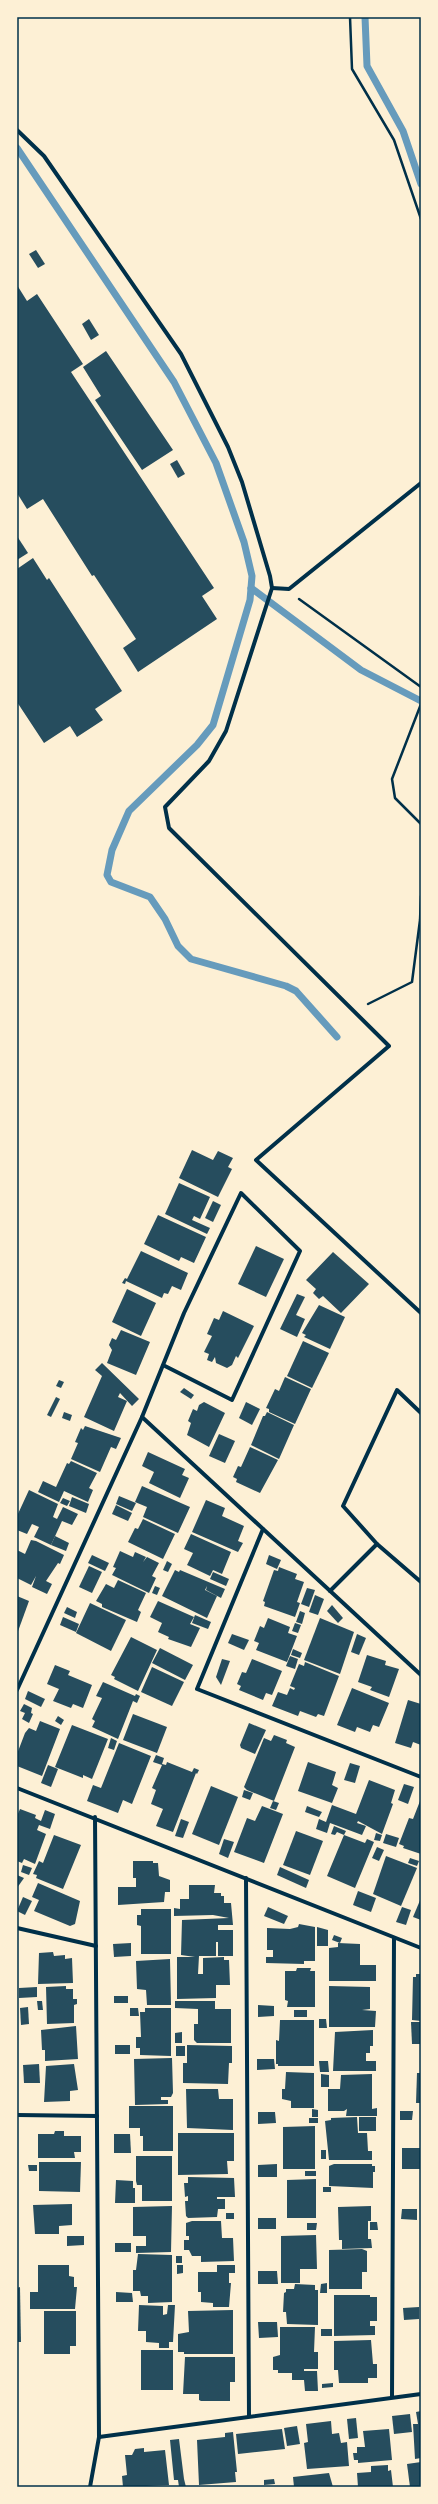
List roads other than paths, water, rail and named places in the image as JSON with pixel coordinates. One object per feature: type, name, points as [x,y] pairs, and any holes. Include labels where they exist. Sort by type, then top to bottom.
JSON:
[{"type":"street","points":[[17,130],[44,156],[181,354],[228,447],[242,482],[272,588],[226,731],[209,761],[165,807],[169,828],[389,1046],[256,1160],[421,1313]]},
{"type":"street","points":[[272,588],[289,589],[421,483]]},
{"type":"street","points":[[17,1690],[142,1417],[163,1365],[184,1313],[241,1193],[300,1251],[232,1400],[163,1365]]},
{"type":"street","points":[[421,1413],[397,1390],[342,1506],[377,1544],[421,1582]]},
{"type":"street","points":[[142,1417],[421,1675]]},
{"type":"street","points":[[263,1529],[197,1689],[421,1777]]},
{"type":"street","points":[[330,1591],[377,1544]]},
{"type":"street","points":[[17,1788],[95,1817],[421,1948]]},
{"type":"street","points":[[90,2487],[99,2437],[95,1817]]},
{"type":"street","points":[[246,1878],[249,2416]]},
{"type":"street","points":[[17,1928],[96,1946]]},
{"type":"street","points":[[392,2397],[394,1938]]},
{"type":"street","points":[[17,2115],[97,2116]]},
{"type":"street","points":[[99,2437],[421,2394]]},
{"type":"waterway","points":[[365,17],[367,66],[403,131],[421,184]]},
{"type":"waterway","points":[[17,148],[174,382],[216,463],[244,542],[252,576],[250,600],[213,725],[197,745],[129,811],[112,850],[107,875],[111,882],[150,897],[165,919],[178,946],[191,959],[286,986],[296,991],[337,1037]]},
{"type":"waterway","points":[[251,588],[361,670],[421,701]]}]
